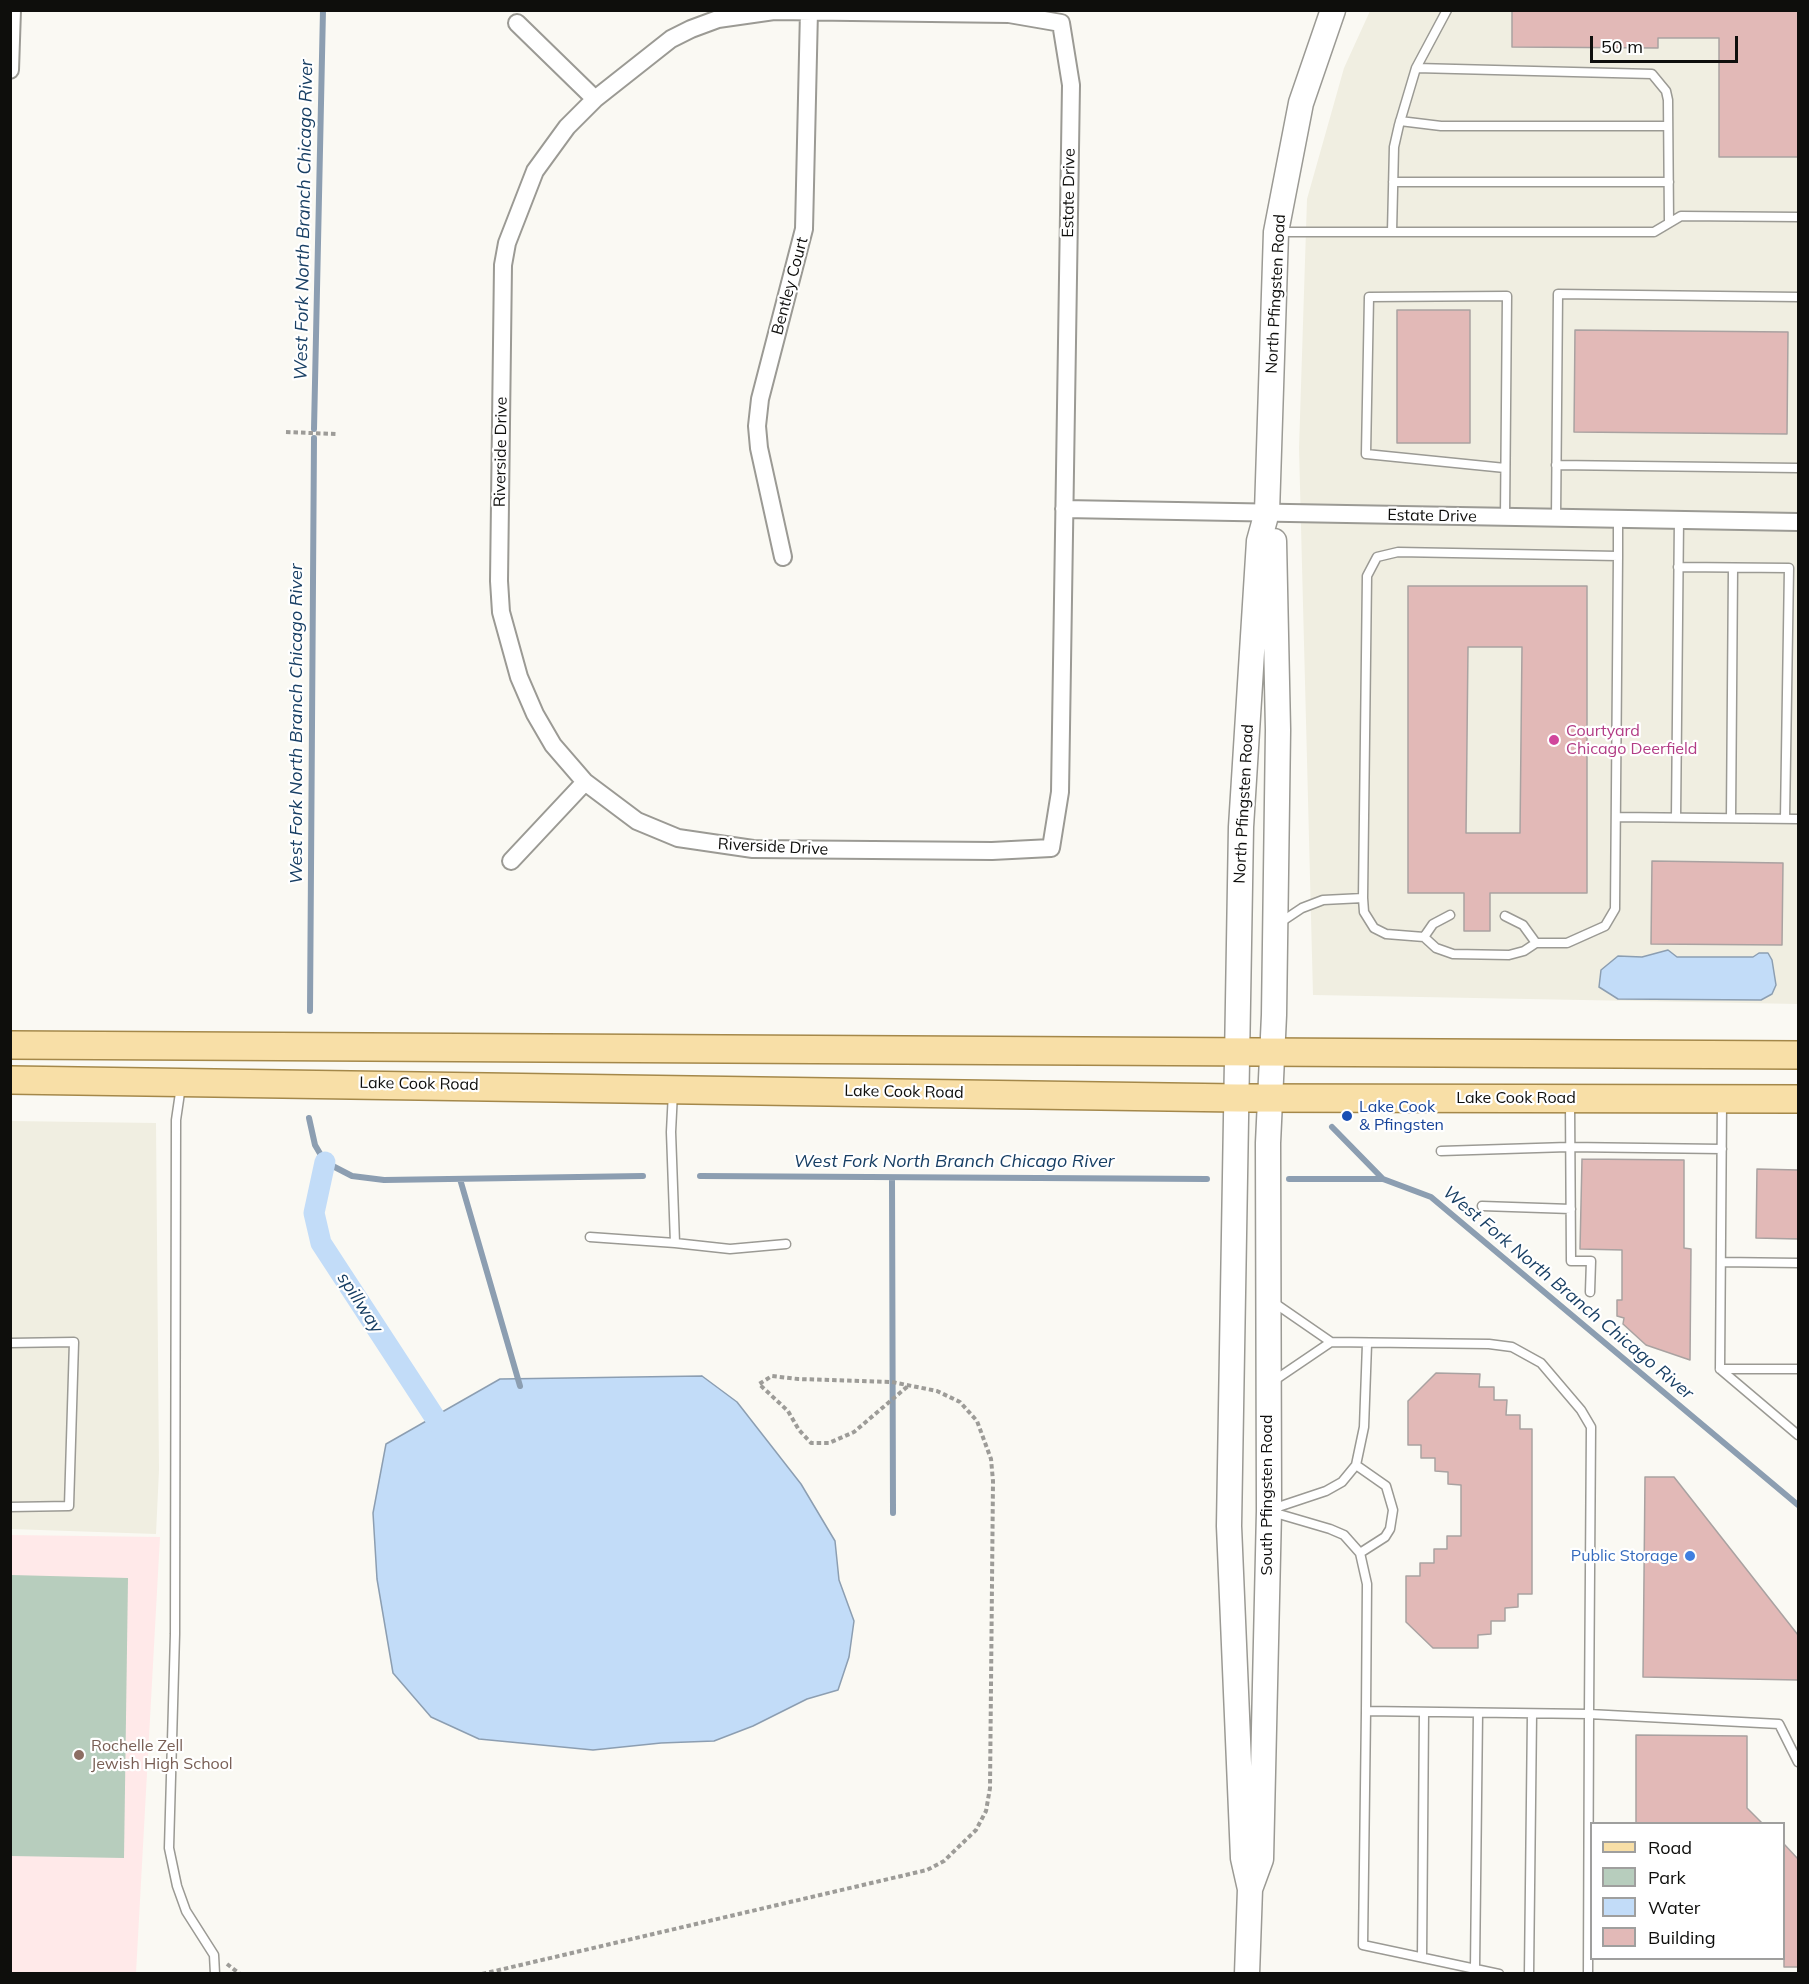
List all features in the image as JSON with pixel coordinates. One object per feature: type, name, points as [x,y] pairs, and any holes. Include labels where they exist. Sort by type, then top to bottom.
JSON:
[{"type":"main road","points":[[10,1045],[1798,1054]]},
{"type":"main road","name":"Lake Cook Road","points":[[10,1080],[354,1083],[1237,1098],[1798,1099]]},
{"type":"street","points":[[10,70],[12,10]]},
{"type":"street","name":"North Pfingsten Road","points":[[1237,1098],[1241,827],[1259,541],[1267,512],[1276,232],[1301,104],[1333,10]]},
{"type":"street","name":"Riverside Drive","points":[[1025,17],[1009,14],[809,11],[748,13],[691,29],[671,39],[595,99],[567,127],[535,171],[507,243],[503,265],[499,547],[501,612],[519,677],[535,714],[553,745],[585,782],[637,821],[678,838],[731,848],[992,851],[1051,848]]},
{"type":"street","name":"Bentley Court","points":[[783,557],[759,448],[757,426],[760,399],[804,229],[809,11]]},
{"type":"street","name":"Estate Drive","points":[[1025,17],[1061,23],[1071,85],[1060,792],[1051,848]]},
{"type":"street","points":[[517,23],[595,99]]},
{"type":"street","name":"Estate Drive","points":[[1064,509],[1798,522]]},
{"type":"street","name":"North Pfingsten Road","points":[[1267,512],[1274,541],[1278,719],[1275,926],[1269,1098]]},
{"type":"street","points":[[511,861],[585,782]]},
{"type":"street","name":"South Pfingsten Road","points":[[1237,1098],[1229,1526],[1243,1858],[1250,1889],[1247,1974]]},
{"type":"street","name":"South Pfingsten Road","points":[[1250,1889],[1261,1859],[1269,1511],[1269,1098]]},
{"type":"lane","points":[[1392,232],[1394,147],[1400,121],[1416,68],[1447,10]]},
{"type":"lane","points":[[1416,68],[1652,74],[1666,91],[1669,223]]},
{"type":"lane","points":[[1400,121],[1441,126],[1668,126]]},
{"type":"lane","points":[[1393,182],[1669,182]]},
{"type":"lane","points":[[1276,232],[1654,232],[1681,216],[1798,217]]},
{"type":"lane","points":[[1556,518],[1558,294],[1798,297]]},
{"type":"lane","points":[[1505,468],[1366,454],[1370,297],[1507,296],[1505,518]]},
{"type":"lane","points":[[1556,465],[1798,468]]},
{"type":"lane","points":[[1618,519],[1618,556],[1616,817],[1615,909],[1605,926],[1567,943],[1536,943],[1524,951],[1509,955],[1453,954],[1436,948],[1424,938],[1386,934],[1374,928],[1364,912],[1363,898],[1367,576],[1377,557],[1398,552],[1618,556]]},
{"type":"lane","points":[[1676,818],[1679,519]]},
{"type":"lane","points":[[1678,567],[1789,568],[1785,818]]},
{"type":"lane","points":[[1731,818],[1733,568]]},
{"type":"lane","points":[[1616,817],[1798,819]]},
{"type":"lane","points":[[1275,926],[1302,908],[1323,900],[1363,898]]},
{"type":"lane","points":[[1424,938],[1433,924],[1450,915]]},
{"type":"lane","points":[[1504,916],[1523,925],[1536,943]]},
{"type":"lane","points":[[182,1082],[176,1120],[175,1634],[169,1848],[177,1886],[186,1911],[214,1955],[215,1974]]},
{"type":"lane","points":[[673,1089],[671,1131],[675,1243]]},
{"type":"lane","points":[[1570,1099],[1568,1147],[1571,1261],[1591,1261],[1590,1292]]},
{"type":"lane","points":[[1720,1369],[1723,1099]]},
{"type":"lane","points":[[1441,1151],[1568,1147],[1722,1149]]},
{"type":"lane","points":[[1482,1206],[1571,1209]]},
{"type":"lane","points":[[590,1237],[730,1249],[786,1244]]},
{"type":"lane","points":[[1721,1262],[1798,1263]]},
{"type":"lane","points":[[1268,1298],[1331,1342],[1489,1344],[1512,1347],[1541,1363],[1581,1410],[1591,1427],[1588,1974]]},
{"type":"lane","points":[[10,1342],[74,1342],[69,1506],[10,1507]]},
{"type":"lane","points":[[1268,1384],[1331,1342]]},
{"type":"lane","points":[[1269,1511],[1326,1491],[1342,1482],[1356,1465],[1364,1427],[1366,1344]]},
{"type":"lane","points":[[1720,1369],[1798,1369]]},
{"type":"lane","points":[[1720,1369],[1798,1435]]},
{"type":"lane","points":[[1356,1465],[1386,1486],[1393,1510],[1390,1529],[1385,1538],[1360,1553]]},
{"type":"lane","points":[[1269,1511],[1330,1528],[1344,1536],[1360,1553],[1366,1584],[1363,1945],[1498,1974]]},
{"type":"lane","points":[[1366,1712],[1589,1714],[1779,1724],[1798,1762]]},
{"type":"lane","points":[[1422,1957],[1424,1712]]},
{"type":"lane","points":[[1475,1968],[1478,1713]]},
{"type":"lane","points":[[1529,1974],[1532,1714]]},
{"type":"path","points":[[286,432],[336,434]]},
{"type":"path","points":[[482,1974],[927,1870],[944,1861],[976,1830],[986,1811],[990,1788],[991,1459],[977,1421],[960,1402],[937,1391],[892,1382],[772,1376],[759,1384],[788,1411],[799,1430],[811,1443],[829,1443],[854,1432],[908,1386]]},
{"type":"shaded area","points":[[1370,11],[1798,11],[1798,1004],[1313,995],[1299,448],[1307,199],[1344,68]]},
{"type":"shaded area","points":[[11,1121],[156,1123],[159,1470],[156,1534],[11,1529]]},
{"type":"shaded area","name":"Rochelle Zell Jewish High School","points":[[11,1535],[160,1537],[136,1973],[11,1974]]},
{"type":"green space","points":[[11,1575],[128,1578],[124,1858],[11,1856]]},
{"type":"water","points":[[1668,950],[1677,957],[1753,957],[1759,953],[1768,953],[1772,960],[1776,985],[1772,994],[1761,1000],[1618,999],[1599,987],[1601,970],[1618,956],[1642,957]]},
{"type":"water","points":[[702,1376],[737,1402],[801,1484],[835,1541],[839,1580],[854,1621],[849,1657],[838,1690],[807,1699],[753,1726],[714,1741],[661,1743],[593,1750],[479,1739],[431,1717],[393,1673],[377,1579],[373,1513],[386,1444],[500,1379]]},
{"type":"building","points":[[1512,10],[1798,10],[1798,157],[1719,157],[1719,38],[1658,38],[1658,48],[1512,47]]},
{"type":"building","points":[[1397,310],[1470,310],[1470,443],[1397,443]]},
{"type":"building","points":[[1575,330],[1788,332],[1787,434],[1574,432]]},
{"type":"building","name":"Courtyard Chicago Deerfield","points":[[1408,586],[1587,586],[1587,893],[1490,893],[1490,931],[1464,931],[1464,893],[1408,893]],"holes":[[[1468,647],[1522,647],[1520,833],[1466,833]]]},
{"type":"building","points":[[1652,861],[1783,863],[1782,945],[1651,944]]},
{"type":"building","points":[[1582,1159],[1684,1160],[1684,1248],[1691,1249],[1690,1360],[1646,1345],[1623,1324],[1624,1318],[1617,1316],[1617,1300],[1622,1300],[1622,1250],[1580,1249]]},
{"type":"building","points":[[1757,1169],[1798,1170],[1798,1239],[1756,1238]]},
{"type":"building","points":[[1436,1373],[1480,1374],[1479,1387],[1494,1387],[1494,1400],[1507,1400],[1506,1415],[1520,1415],[1520,1429],[1532,1429],[1532,1594],[1518,1594],[1518,1607],[1505,1608],[1505,1621],[1491,1621],[1491,1634],[1478,1635],[1478,1648],[1433,1648],[1406,1622],[1406,1576],[1420,1576],[1420,1563],[1434,1563],[1434,1549],[1447,1549],[1447,1536],[1461,1536],[1461,1485],[1448,1484],[1448,1472],[1435,1471],[1435,1458],[1421,1458],[1421,1445],[1408,1445],[1408,1401]]},
{"type":"building","name":"Public Storage","points":[[1645,1477],[1674,1477],[1798,1635],[1798,1680],[1643,1677]]},
{"type":"building","points":[[1636,1735],[1747,1736],[1747,1808],[1761,1822],[1636,1822]]},
{"type":"building","points":[[1785,1845],[1798,1859],[1798,1967],[1784,1967]]},
{"type":"waterway","name":"West Fork North Branch Chicago River","points":[[314,429],[323,10]]},
{"type":"waterway","name":"West Fork North Branch Chicago River","points":[[310,1011],[314,438]]},
{"type":"waterway","name":"West Fork North Branch Chicago River","points":[[309,1118],[315,1145],[325,1162],[352,1176],[384,1180],[643,1176]]},
{"type":"waterway","points":[[1332,1127],[1383,1179]]},
{"type":"waterway","name":"spillway","points":[[325,1162],[314,1213],[321,1243],[445,1433]]},
{"type":"waterway","name":"West Fork North Branch Chicago River","points":[[700,1176],[1207,1179]]},
{"type":"waterway","points":[[892,1178],[893,1513]]},
{"type":"waterway","points":[[460,1179],[520,1386]]},
{"type":"waterway","name":"West Fork North Branch Chicago River","points":[[1289,1179],[1383,1179],[1431,1197],[1798,1505]]},
{"type":"place","name":"Courtyard Chicago Deerfield","points":[[1554,740]]},
{"type":"place","name":"Lake Cook & Pfingsten","points":[[1347,1116]]},
{"type":"place","name":"Public Storage","points":[[1690,1556]]},
{"type":"place","name":"Rochelle Zell Jewish High School","points":[[79,1755]]}]
